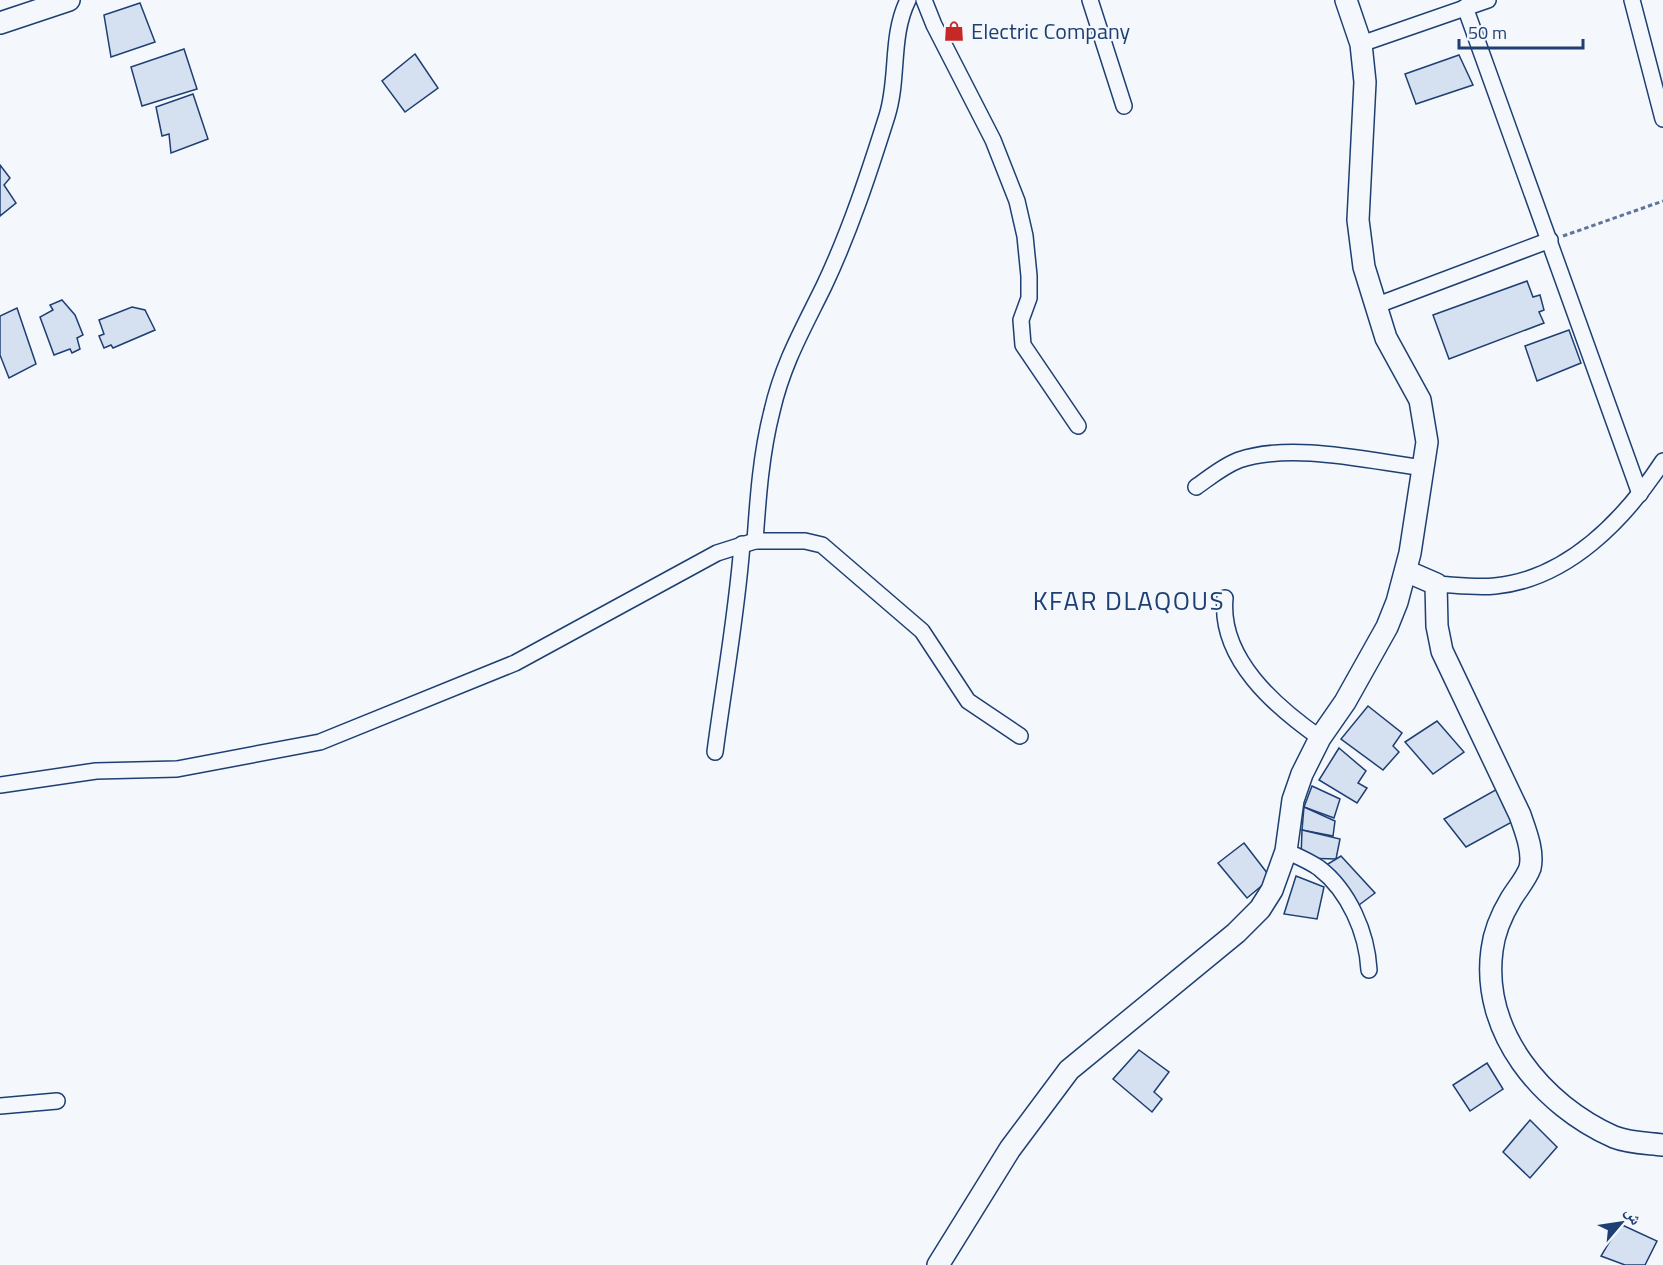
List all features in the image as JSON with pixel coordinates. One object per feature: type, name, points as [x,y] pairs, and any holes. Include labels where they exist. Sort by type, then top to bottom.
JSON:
[{"type":"main road","points":[[0,23],[69,0]]},
{"type":"main road","points":[[938,1265],[1010,1149],[1069,1070],[1236,933],[1260,909],[1272,890],[1286,851],[1293,800],[1302,774],[1320,738],[1346,702],[1387,627],[1406,571],[1427,442],[1420,400],[1386,338],[1364,267],[1358,220],[1359,165],[1365,102],[1360,44],[1346,0]]},
{"type":"main road","points":[[1406,571],[1436,584],[1437,626],[1442,651],[1520,814],[1529,843],[1530,868],[1504,910],[1492,950],[1492,993],[1497,1017],[1526,1070],[1566,1107],[1615,1137],[1663,1145]]},
{"type":"street","points":[[715,753],[738,594],[772,411],[795,339],[824,286],[850,224],[888,112],[897,37],[908,0]]},
{"type":"street","points":[[924,0],[934,25],[989,130],[1017,201],[1025,236],[1029,276],[1029,298],[1021,320],[1023,345],[1078,426]]},
{"type":"street","points":[[1090,0],[1124,106]]},
{"type":"street","points":[[1360,44],[1488,0]]},
{"type":"street","points":[[1632,0],[1663,119]]},
{"type":"street","points":[[1465,7],[1640,494]]},
{"type":"street","points":[[1375,306],[1550,240]]},
{"type":"street","points":[[1196,487],[1236,461],[1270,454],[1330,456],[1424,468]]},
{"type":"street","points":[[1436,584],[1496,586],[1539,575],[1560,565],[1619,519],[1663,461]]},
{"type":"street","points":[[0,785],[14,780],[96,771],[177,769],[320,742],[515,663],[698,563],[749,542],[805,540],[822,545],[922,631],[968,701],[1020,736]]},
{"type":"street","points":[[1225,598],[1224,611],[1229,630],[1257,685],[1287,715],[1320,738]]},
{"type":"street","points":[[1286,851],[1316,866],[1341,893],[1365,940],[1369,970]]},
{"type":"street","points":[[0,1106],[57,1101]]},
{"type":"path","points":[[1550,240],[1663,201]]},
{"type":"building","points":[[140,3],[155,42],[111,57],[104,15]]},
{"type":"building","points":[[184,49],[197,89],[142,106],[131,67]]},
{"type":"building","points":[[415,54],[438,88],[405,112],[382,81]]},
{"type":"building","points":[[1459,55],[1473,85],[1416,104],[1405,74]]},
{"type":"building","points":[[193,94],[208,139],[171,153],[169,134],[162,136],[156,107]]},
{"type":"building","points":[[0,165],[10,178],[4,185],[16,203],[0,216]]},
{"type":"building","points":[[1527,281],[1533,297],[1540,295],[1544,310],[1539,312],[1544,323],[1449,359],[1433,315]]},
{"type":"building","points":[[62,300],[75,315],[83,335],[77,338],[80,349],[72,353],[70,349],[54,355],[40,317],[53,310],[50,305]]},
{"type":"building","points":[[132,307],[145,310],[155,330],[113,348],[111,345],[104,348],[99,336],[104,334],[99,320]]},
{"type":"building","points":[[17,308],[36,364],[9,378],[0,355],[0,316]]},
{"type":"building","points":[[1569,330],[1581,363],[1537,381],[1525,346]]},
{"type":"building","points":[[1368,706],[1402,733],[1393,746],[1399,752],[1383,770],[1341,739]]},
{"type":"building","points":[[1437,721],[1464,752],[1433,774],[1405,742]]},
{"type":"building","points":[[1339,748],[1366,771],[1358,783],[1367,788],[1357,803],[1319,780]]},
{"type":"building","points":[[1312,786],[1340,799],[1334,818],[1304,807]]},
{"type":"building","points":[[1499,788],[1512,822],[1466,847],[1444,819]]},
{"type":"building","points":[[1304,807],[1335,821],[1333,836],[1302,830]]},
{"type":"building","points":[[1302,830],[1340,839],[1336,859],[1301,858]]},
{"type":"building","points":[[1244,843],[1271,878],[1247,898],[1218,863]]},
{"type":"building","points":[[1341,856],[1375,893],[1355,908],[1323,867]]},
{"type":"building","points":[[1296,876],[1324,887],[1317,919],[1284,914]]},
{"type":"building","points":[[1139,1050],[1169,1072],[1154,1092],[1162,1099],[1152,1112],[1113,1079]]},
{"type":"building","points":[[1487,1063],[1503,1089],[1470,1111],[1453,1085]]},
{"type":"building","points":[[1530,1120],[1557,1147],[1530,1178],[1503,1152]]},
{"type":"building","points":[[1620,1224],[1657,1241],[1645,1265],[1625,1265],[1601,1256]]},
{"type":"place","name":"Electric Company","points":[[954,31]]},
{"type":"district","name":"KFAR DLAQOUS","points":[[1129,601]]}]
